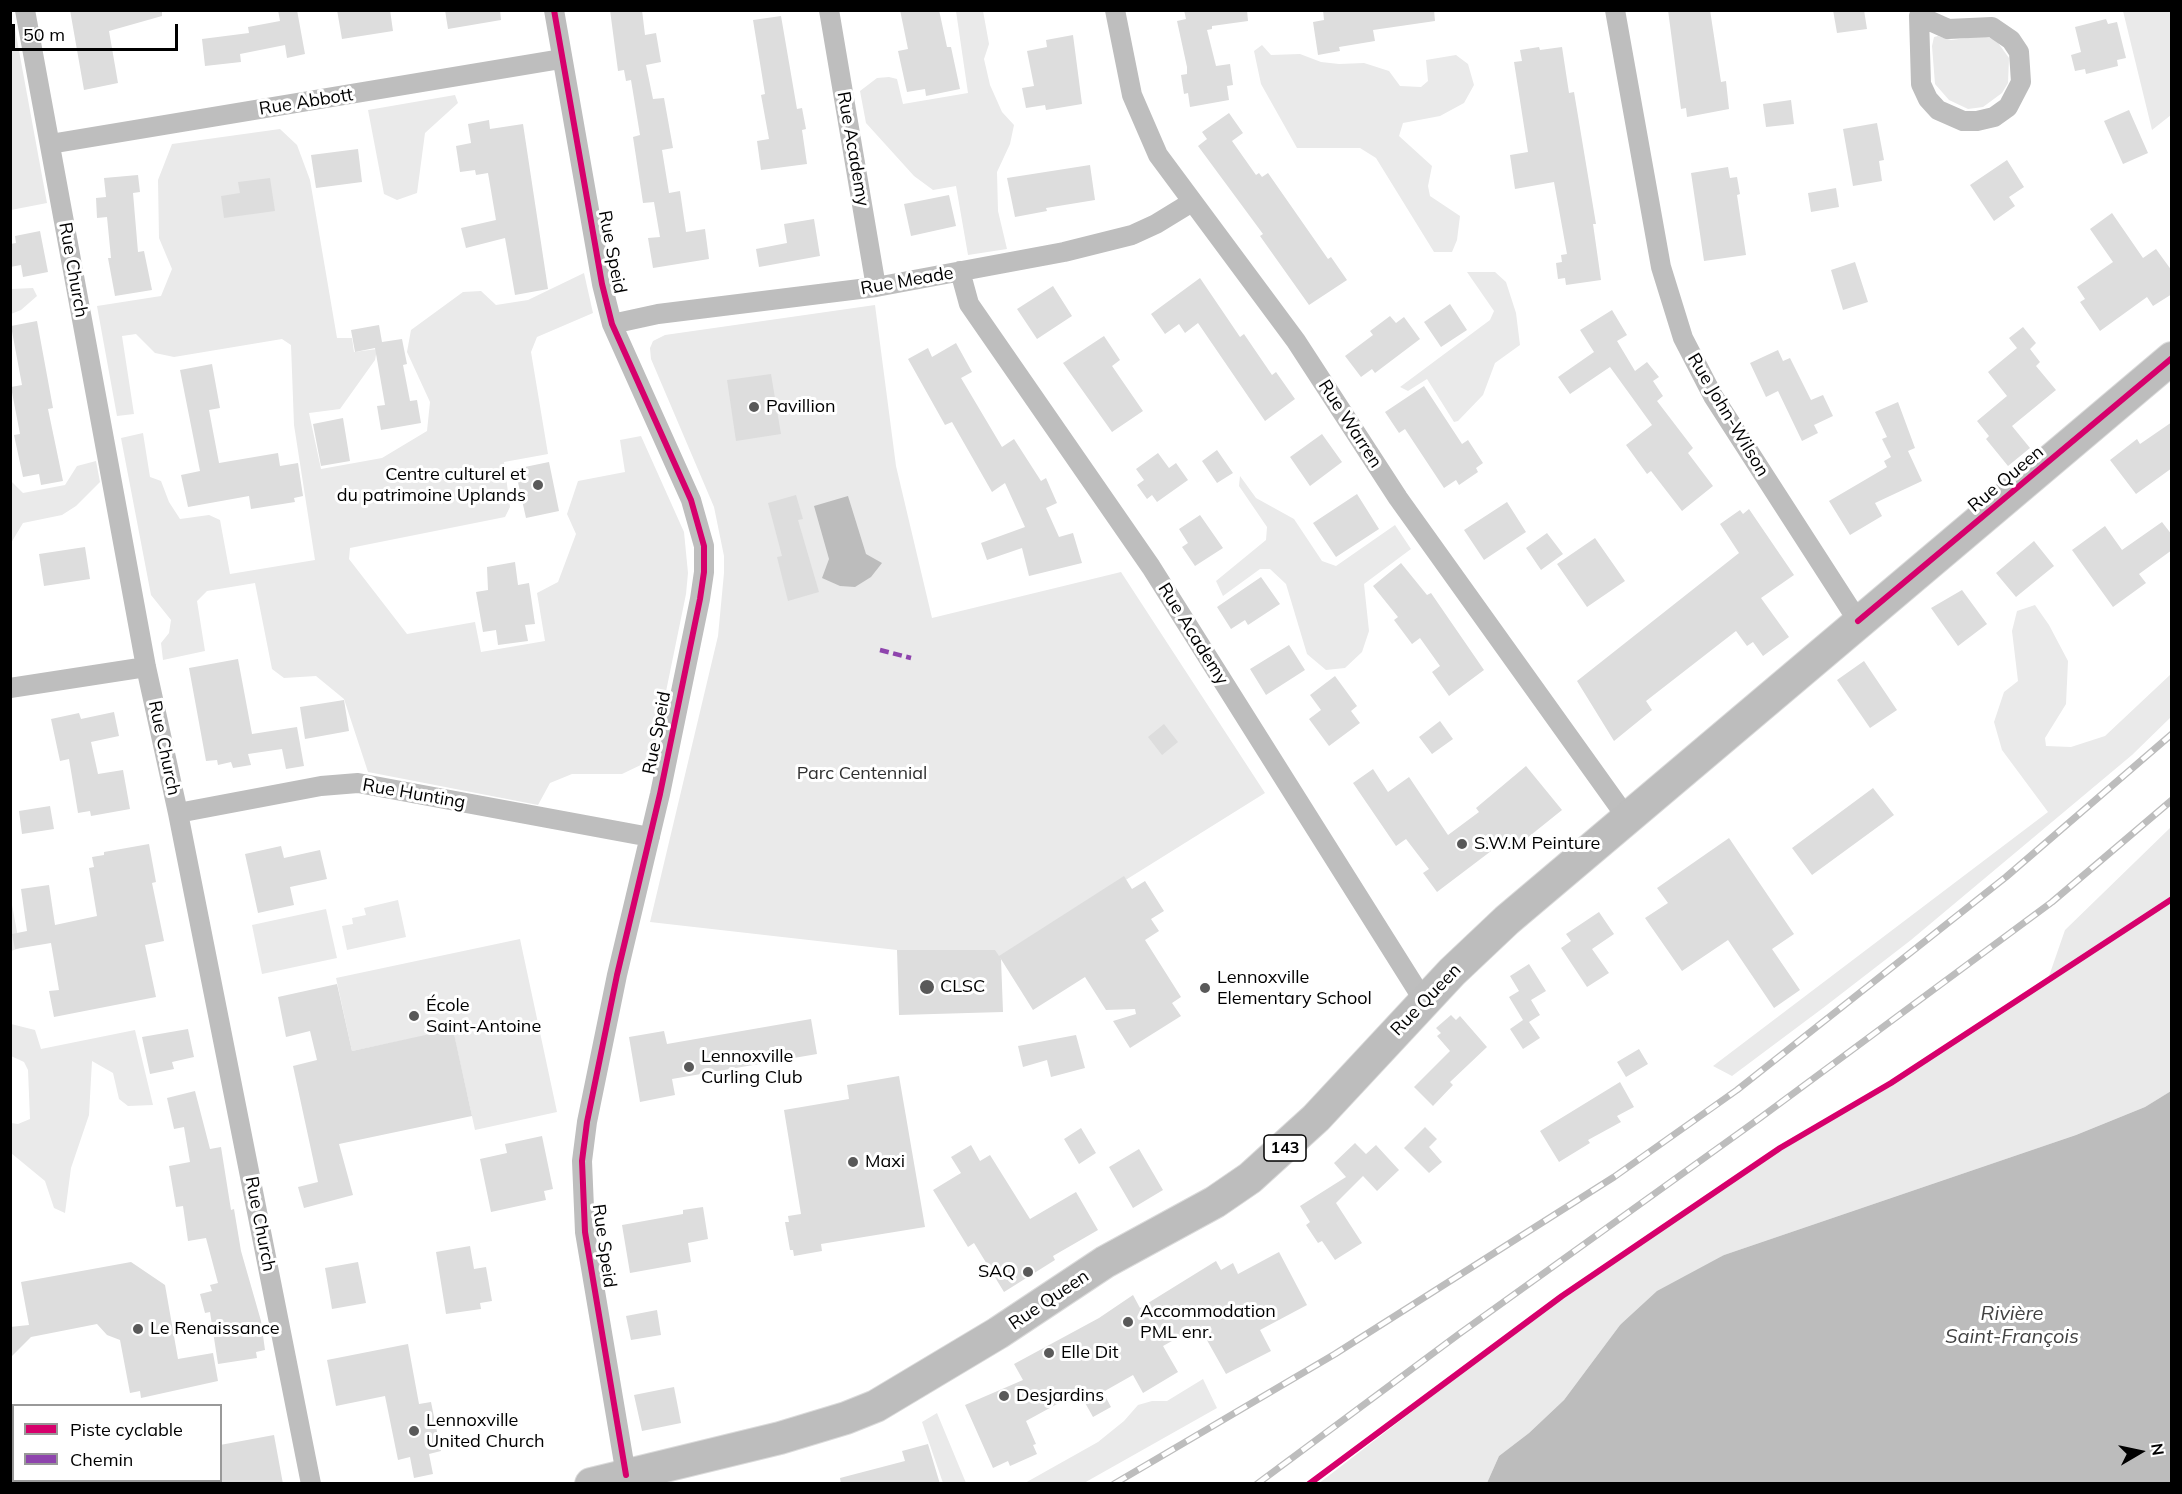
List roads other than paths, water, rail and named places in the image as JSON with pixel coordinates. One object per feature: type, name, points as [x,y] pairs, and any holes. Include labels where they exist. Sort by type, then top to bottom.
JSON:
[{"type":"main road","name":"Rue Queen","points":[[591,1484],[817,1428],[876,1406],[902,1392],[1105,1262],[1215,1202],[1250,1178],[1316,1118],[1424,1001],[1507,920],[1858,621],[2172,358]]},
{"type":"street","name":"Rue Church","points":[[26,10],[146,667],[178,813],[311,1484]]},
{"type":"street","name":"Rue Speid","points":[[554,10],[602,284],[612,324],[691,500],[704,546],[704,572],[700,599],[587,1122],[582,1177],[589,1255],[627,1475]]},
{"type":"street","name":"Rue Academy","points":[[829,10],[876,287]]},
{"type":"street","name":"Rue Warren","points":[[1115,10],[1136,109],[1158,155],[1296,341],[1405,508],[1627,818]]},
{"type":"street","name":"Rue John-Wilson","points":[[1615,10],[1660,267],[1683,338],[1713,396],[1858,621]]},
{"type":"street","points":[[1919,13],[1948,29],[1992,27],[2011,40],[2019,52],[2021,82],[2008,107],[1994,117],[1977,121],[1963,121],[1938,110],[1928,99],[1921,84],[1919,13]]},
{"type":"street","name":"Rue Abbott","points":[[50,144],[561,58]]},
{"type":"street","name":"Rue Meade","points":[[612,324],[658,314],[876,287],[1118,239],[1156,224],[1191,202]]},
{"type":"street","name":"Rue Academy","points":[[960,271],[969,304],[1151,567],[1424,1001]]},
{"type":"street","points":[[10,688],[146,667]]},
{"type":"street","name":"Rue Hunting","points":[[178,813],[321,786],[358,783],[650,837]]},
{"type":"water","points":[[848,496],[866,554],[882,563],[871,577],[855,587],[840,586],[822,578],[829,559],[814,506]]},
{"type":"water","name":"Rivière Saint-François","points":[[2171,1091],[2172,1481],[2169,1483],[1487,1483],[1499,1456],[1529,1433],[1564,1400],[1620,1325],[1657,1291],[1724,1255],[2076,1135],[2145,1107]]},
{"type":"railway","points":[[1114,1484],[1335,1354],[1614,1177],[1737,1090],[2006,877],[2172,734]]},
{"type":"railway","points":[[1257,1484],[1459,1334],[1760,1118],[2052,902],[2172,800]]},
{"type":"place","name":"Pavillion","points":[[754,407]]},
{"type":"place","name":"Centre culturel et du patrimoine Uplands","points":[[538,485]]},
{"type":"place","name":"S.W.M Peinture","points":[[1462,844]]},
{"type":"place","name":"CLSC","points":[[927,987]]},
{"type":"place","name":"Lennoxville Elementary School","points":[[1205,988]]},
{"type":"place","name":"École Saint-Antoine","points":[[414,1016]]},
{"type":"place","name":"Lennoxville Curling Club","points":[[689,1067]]},
{"type":"place","name":"Maxi","points":[[853,1162]]},
{"type":"place","name":"SAQ","points":[[1028,1272]]},
{"type":"place","name":"Accommodation PML enr.","points":[[1128,1322]]},
{"type":"place","name":"Le Renaissance","points":[[138,1329]]},
{"type":"place","name":"Elle Dit","points":[[1049,1353]]},
{"type":"place","name":"Desjardins","points":[[1004,1396]]},
{"type":"place","name":"Lennoxville United Church","points":[[414,1431]]},
{"type":"park label","name":"Parc Centennial","points":[[862,774]]}]
